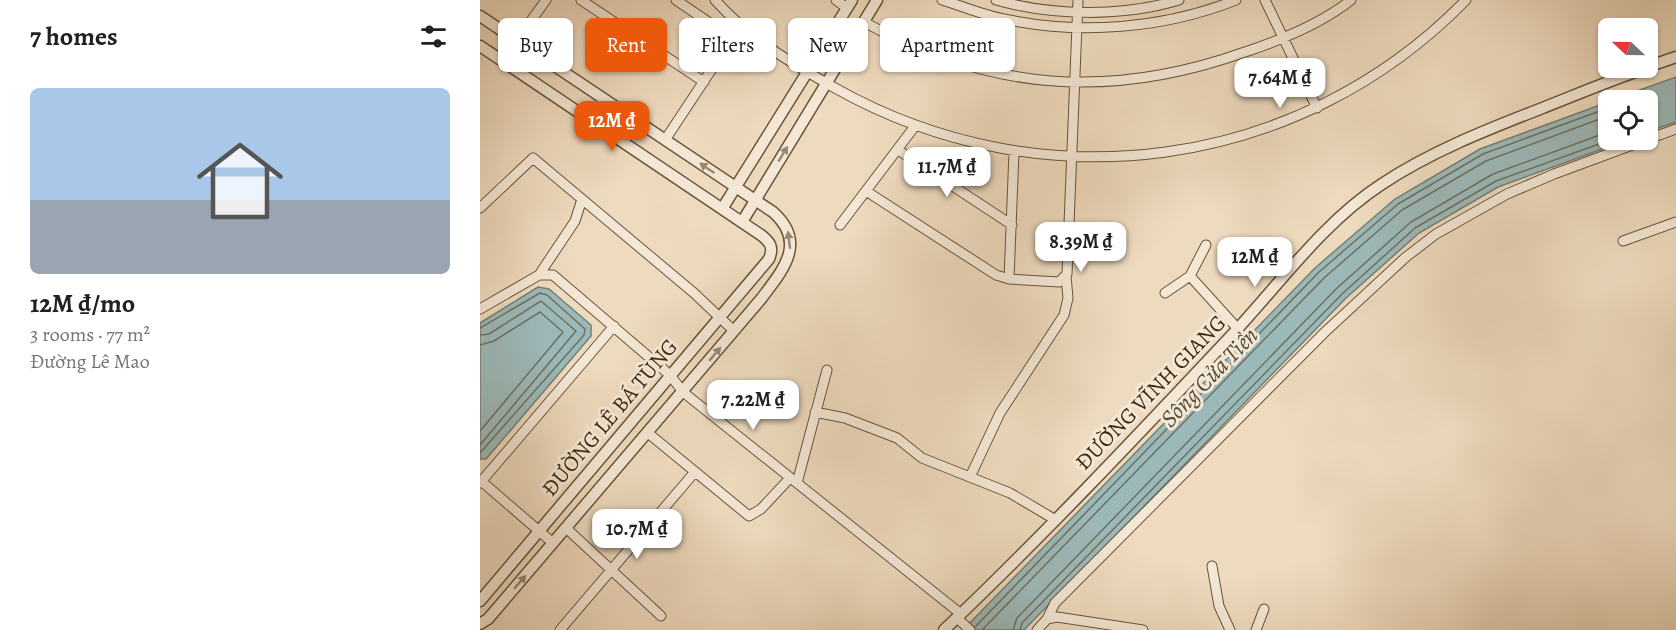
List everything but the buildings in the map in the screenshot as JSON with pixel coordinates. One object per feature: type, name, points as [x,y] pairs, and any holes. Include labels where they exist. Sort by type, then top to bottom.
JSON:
[{"type":"street","points":[[533,18],[546,0]]},
{"type":"street","points":[[582,0],[704,82]]},
{"type":"street","points":[[676,0],[703,18]]},
{"type":"street","points":[[715,0],[734,18]]},
{"type":"street","points":[[722,209],[849,4],[836,0]]},
{"type":"street","points":[[866,18],[877,0]]},
{"type":"street","points":[[942,0],[1004,19],[1077,27],[1124,27],[1171,20],[1236,0]]},
{"type":"street","points":[[996,0],[1040,8],[1078,11],[1127,10],[1179,0]]},
{"type":"street","points":[[970,477],[1000,413],[1064,315],[1068,298],[1066,276],[1078,0]]},
{"type":"street","points":[[1265,0],[1317,108]]},
{"type":"street","points":[[868,24],[918,50],[978,70],[1020,78],[1074,82],[1144,80],[1200,68],[1284,39],[1351,0]]},
{"type":"street","points":[[776,54],[806,74],[915,126],[1014,152],[1070,158],[1121,158],[1221,142],[1270,127],[1317,108],[1363,83],[1406,54],[1466,0]]},
{"type":"street","points":[[480,16],[498,28]]},
{"type":"street","points":[[482,52],[498,59]]},
{"type":"street","name":"ĐƯỜNG VĨNH GIANG","points":[[1658,64],[1676,57]]},
{"type":"street","points":[[518,72],[742,222],[833,72]]},
{"type":"street","points":[[565,72],[755,200]]},
{"type":"street","points":[[666,140],[710,72]]},
{"type":"street","name":"ĐƯỜNG VĨNH GIANG","points":[[944,630],[963,622],[1054,519],[1238,328],[1330,225],[1383,183],[1440,151],[1589,87],[1616,78]]},
{"type":"street","points":[[840,225],[915,126]]},
{"type":"street","points":[[1037,630],[1047,620],[1055,603],[1325,333],[1406,257],[1436,234],[1507,194],[1676,129]]},
{"type":"street","points":[[898,150],[1012,225]]},
{"type":"street","points":[[1009,279],[1014,152]]},
{"type":"street","points":[[480,208],[533,158],[694,293],[734,331]]},
{"type":"street","points":[[866,191],[990,272],[1009,279],[1059,282],[1066,276]]},
{"type":"street","points":[[480,309],[539,275],[574,221],[582,199]]},
{"type":"street","name":"ĐƯỜNG LÊ BÁ TÙNG","points":[[480,624],[488,619],[648,433],[782,271],[789,256],[789,235],[784,224],[773,212],[755,200]]},
{"type":"street","name":"ĐƯỜNG LÊ BÁ TÙNG","points":[[480,601],[769,259],[771,247],[761,235],[742,222]]},
{"type":"street","points":[[1623,241],[1676,222]]},
{"type":"street","points":[[1666,225],[1676,230]]},
{"type":"street","points":[[1165,293],[1190,276],[1206,245]]},
{"type":"street","points":[[539,275],[553,275],[670,375],[683,392],[963,622]]},
{"type":"street","points":[[1190,276],[1238,328]]},
{"type":"street","points":[[553,543],[480,482],[614,326]]},
{"type":"street","points":[[648,433],[694,473],[750,516],[794,481],[827,370]]},
{"type":"street","points":[[815,412],[845,418],[897,438],[922,458],[1018,497],[1054,519]]},
{"type":"street","points":[[560,630],[694,473]]},
{"type":"street","points":[[566,528],[660,616]]},
{"type":"street","points":[[1212,566],[1219,606],[1230,630]]},
{"type":"street","points":[[1256,630],[1264,609]]},
{"type":"street","points":[[1047,620],[1057,617],[1143,630]]},
{"type":"water","points":[[1676,77],[1676,122],[1658,128],[1658,90],[1640,90]]},
{"type":"water","points":[[1598,106],[1600,150],[1498,187],[1419,233],[1346,298],[1024,630],[963,630],[1315,268],[1395,199],[1480,149]]},
{"type":"water","points":[[538,287],[549,289],[591,325],[591,336],[486,459],[480,459],[480,323]]},
{"type":"water label","name":"Sông Cửa Tiền","points":[[1209,377]]}]
